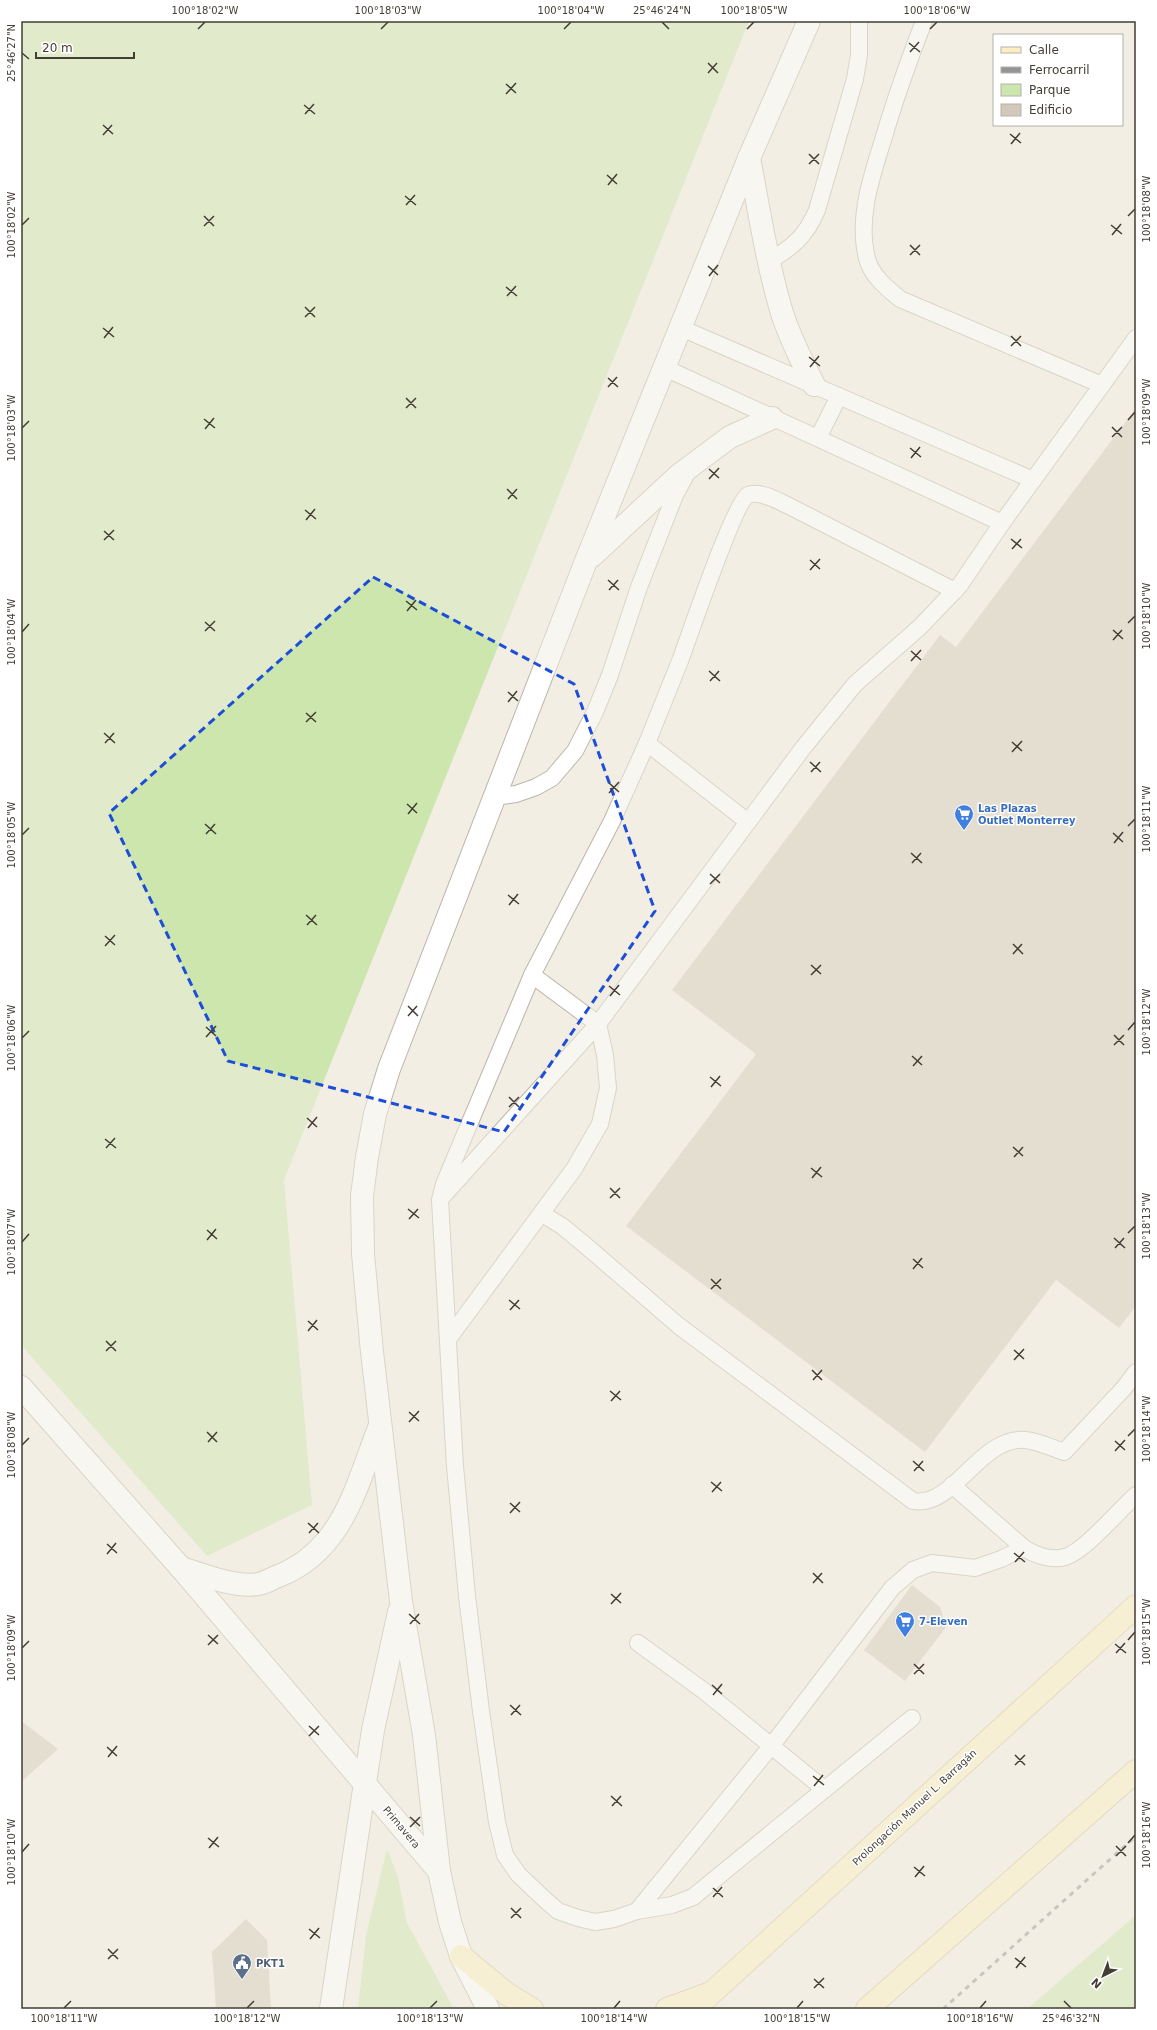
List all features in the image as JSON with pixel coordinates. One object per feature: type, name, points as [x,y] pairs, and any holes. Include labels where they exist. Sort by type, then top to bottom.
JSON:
[{"type":"main road","name":"Prolongación Manuel L. Barragán","points":[[694,2009],[1136,1606]]},
{"type":"main road","points":[[867,2009],[1136,1771]]},
{"type":"main road","points":[[461,1956],[507,1994],[532,2009]]},
{"type":"main road","points":[[667,2009],[712,1992]]},
{"type":"street","points":[[488,2009],[461,1956],[450,1922],[439,1871],[424,1735],[401,1601],[380,1425],[363,1254],[362,1196],[367,1157],[375,1114],[388,1068],[586,561],[749,158],[809,21]]},
{"type":"street","points":[[749,158],[769,261],[782,314],[796,350],[814,385]]},
{"type":"street","points":[[586,561],[679,475],[730,437],[772,418]]},
{"type":"street","name":"Primavera","points":[[21,1387],[181,1568],[439,1871]]},
{"type":"street","points":[[181,1568],[229,1582],[258,1584],[295,1569],[310,1559],[329,1540],[343,1517],[380,1425]]},
{"type":"street","points":[[331,2009],[377,1710],[401,1601]]},
{"type":"lane","points":[[769,261],[800,239],[811,225],[817,210],[855,79],[859,55],[859,21]]},
{"type":"lane","points":[[924,21],[897,94],[873,174],[864,213],[864,246],[869,264],[878,280],[900,299],[1102,385]]},
{"type":"lane","points":[[681,328],[1033,480]]},
{"type":"lane","points":[[440,1200],[598,1024],[803,748],[855,684],[920,627],[955,590],[1002,522],[1136,338]]},
{"type":"lane","points":[[665,368],[1002,522]]},
{"type":"lane","points":[[818,438],[839,396]]},
{"type":"lane","points":[[495,797],[516,794],[536,787],[552,778],[575,750],[610,675],[639,587],[667,516],[691,466]]},
{"type":"lane","points":[[912,1718],[693,1897],[672,1905],[637,1911],[614,1919],[595,1922],[558,1911],[518,1874],[505,1855],[497,1822],[481,1711],[467,1596],[455,1466],[449,1338],[440,1200],[444,1184],[532,975],[612,821],[680,661],[712,572],[739,507],[748,496],[754,494],[766,496],[955,590]]},
{"type":"lane","points":[[646,743],[748,822]]},
{"type":"lane","points":[[449,1338],[574,1169],[600,1124],[608,1088],[605,1055],[598,1024],[532,975]]},
{"type":"lane","points":[[542,1214],[562,1226],[586,1245],[679,1326],[913,1501],[922,1503],[932,1500],[992,1450],[1010,1442],[1025,1440],[1064,1452],[1124,1388],[1136,1372]]},
{"type":"lane","points":[[952,1484],[1024,1548],[1033,1554],[1049,1558],[1064,1557],[1079,1549],[1136,1494]]},
{"type":"lane","points":[[637,1911],[772,1745],[892,1588],[901,1579],[913,1570],[932,1562],[975,1568],[1001,1559],[1024,1548]]},
{"type":"lane","points":[[638,1643],[704,1691],[824,1789]]},
{"type":"highlighted area","points":[[373,577],[574,684],[655,911],[504,1132],[228,1061],[109,813]]},
{"type":"green space","points":[[21,21],[749,21],[284,1180],[312,1505],[207,1556],[21,1345]]},
{"type":"green space","points":[[387,1849],[398,1877],[407,1923],[454,2009],[358,2009],[366,1935]]},
{"type":"green space","points":[[1136,1915],[1136,2009],[1027,2009]]},
{"type":"building","name":"Las Plazas Outlet Monterrey","points":[[1136,408],[1136,1306],[1119,1328],[1056,1280],[925,1452],[626,1226],[756,1054],[672,990],[940,635],[956,647]]},
{"type":"building","name":"7-Eleven","points":[[912,1585],[940,1607],[946,1627],[905,1681],[864,1650]]},
{"type":"building","points":[[21,1721],[58,1749],[21,1782]]},
{"type":"building","name":"PKT1","points":[[246,1919],[267,1940],[271,2009],[216,2009],[212,1952]]},
{"type":"railway","points":[[943,2009],[1136,1836]]},
{"type":"place","name":"Las Plazas Outlet Monterrey","points":[[964,831]]},
{"type":"place","name":"7-Eleven","points":[[905,1638]]},
{"type":"place","name":"PKT1","points":[[242,1980]]}]
